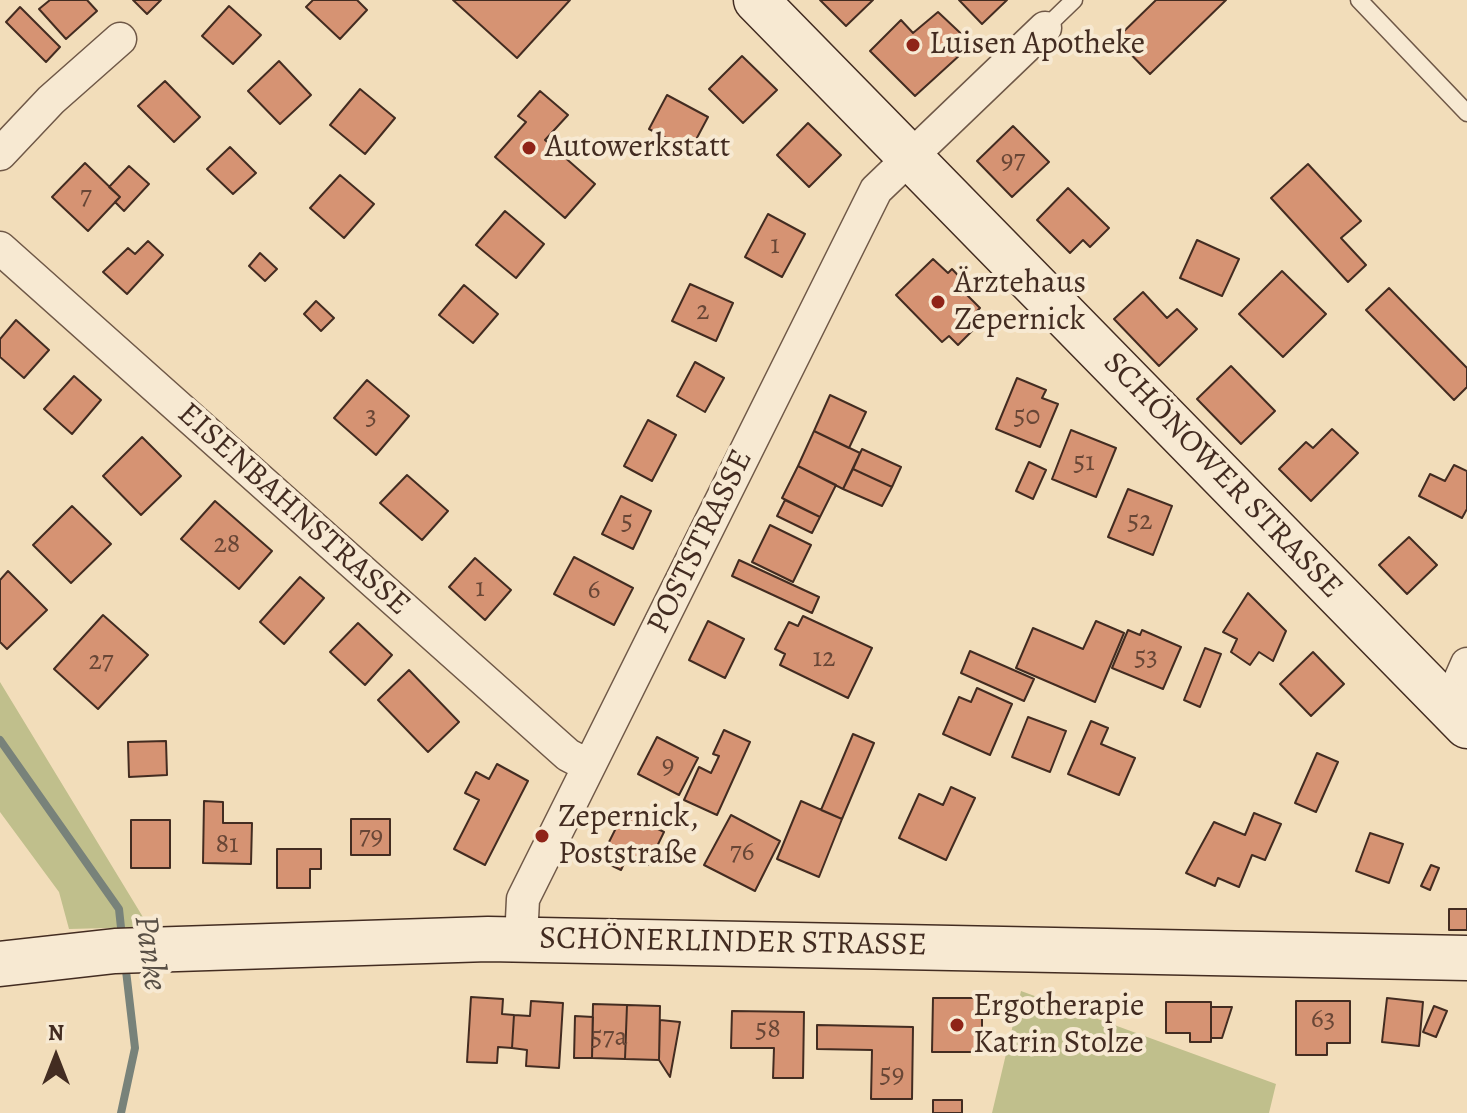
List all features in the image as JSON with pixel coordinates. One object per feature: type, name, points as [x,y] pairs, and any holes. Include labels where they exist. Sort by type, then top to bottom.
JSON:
[{"type":"street","name":"SCHÖNOWER STRASSE","points":[[756,0],[1458,716]]},
{"type":"street","points":[[909,158],[1045,28]]},
{"type":"street","points":[[0,154],[51,100],[120,39]]},
{"type":"street","name":"POSTSTRASSE","points":[[521,939],[523,899],[589,766],[876,190],[909,158]]},
{"type":"street","name":"EISENBAHNSTRASSE","points":[[0,248],[419,626],[568,755],[589,766]]},
{"type":"street","points":[[1458,716],[1467,664]]},
{"type":"street","name":"SCHÖNERLINDER STRASSE","points":[[0,964],[123,950],[521,939],[1467,958]]},
{"type":"lane","points":[[1045,28],[1074,0]]},
{"type":"lane","points":[[1359,0],[1467,113]]},
{"type":"shaded area","points":[[0,682],[149,927],[69,929],[59,892],[0,812]]},
{"type":"shaded area","points":[[1021,991],[1276,1084],[1269,1113],[992,1113]]},
{"type":"building","points":[[50,0],[87,0],[97,11],[66,39],[39,9]]},
{"type":"building","points":[[133,0],[161,0],[147,14]]},
{"type":"building","points":[[313,0],[357,0],[367,10],[340,39],[306,7]]},
{"type":"building","points":[[453,0],[570,0],[517,58]]},
{"type":"building","points":[[820,0],[873,0],[846,26]]},
{"type":"building","points":[[959,0],[1007,0],[982,24]]},
{"type":"building","points":[[1156,0],[1226,0],[1150,74],[1116,39]]},
{"type":"building","points":[[229,6],[261,35],[233,64],[202,36]]},
{"type":"building","points":[[20,7],[60,47],[46,62],[6,22]]},
{"type":"building","points":[[938,12],[972,44],[915,96],[870,51],[901,20],[913,33]]},
{"type":"building","points":[[742,56],[777,90],[743,123],[709,89]]},
{"type":"building","points":[[279,61],[311,95],[280,124],[248,91]]},
{"type":"building","points":[[165,81],[200,117],[174,142],[138,106]]},
{"type":"building","points":[[360,89],[395,118],[365,154],[330,125]]},
{"type":"building","name":"Autowerkstatt","points":[[540,91],[568,115],[545,140],[595,184],[565,218],[495,157],[526,122],[518,116]]},
{"type":"building","points":[[667,95],[708,117],[690,151],[649,129]]},
{"type":"building","points":[[808,123],[841,155],[809,187],[777,155]]},
{"type":"building","points":[[1013,126],[1049,162],[1012,197],[977,161]]},
{"type":"building","points":[[230,147],[256,173],[233,194],[207,169]]},
{"type":"building","points":[[85,163],[120,197],[88,231],[52,197]]},
{"type":"building","points":[[1308,164],[1361,221],[1341,238],[1366,265],[1348,282],[1271,198]]},
{"type":"building","points":[[129,166],[149,184],[124,211],[115,202],[120,197],[109,187]]},
{"type":"building","points":[[340,175],[374,204],[344,238],[310,208]]},
{"type":"building","points":[[1068,188],[1109,228],[1090,247],[1083,240],[1070,253],[1037,220]]},
{"type":"building","points":[[505,211],[544,244],[516,278],[476,245]]},
{"type":"building","points":[[768,214],[805,234],[782,277],[745,257]]},
{"type":"building","points":[[1197,240],[1239,259],[1222,296],[1180,278]]},
{"type":"building","points":[[148,241],[163,255],[127,294],[103,272],[128,248],[135,254]]},
{"type":"building","points":[[260,253],[277,269],[265,281],[249,266]]},
{"type":"building","name":"Ärztehaus Zepernick","points":[[933,259],[948,273],[952,269],[970,288],[965,293],[980,308],[970,318],[978,325],[958,345],[949,336],[942,342],[896,295]]},
{"type":"building","points":[[1282,271],[1326,314],[1283,357],[1239,314]]},
{"type":"building","points":[[690,284],[733,303],[716,341],[672,321]]},
{"type":"building","points":[[464,285],[498,314],[473,343],[439,315]]},
{"type":"building","points":[[1389,288],[1467,368],[1467,387],[1454,400],[1366,310]]},
{"type":"building","points":[[1143,292],[1167,318],[1177,309],[1197,329],[1159,366],[1114,319]]},
{"type":"building","points":[[316,301],[334,318],[321,331],[304,314]]},
{"type":"building","points":[[16,320],[49,350],[24,378],[0,357],[0,339]]},
{"type":"building","points":[[695,362],[724,378],[705,412],[677,396]]},
{"type":"building","points":[[1231,366],[1275,411],[1241,444],[1197,399]]},
{"type":"building","points":[[74,376],[101,400],[72,434],[44,409]]},
{"type":"building","points":[[1017,378],[1046,390],[1042,398],[1058,404],[1040,447],[996,429]]},
{"type":"building","points":[[367,380],[409,416],[376,455],[334,418]]},
{"type":"building","points":[[830,395],[866,412],[849,448],[814,431]]},
{"type":"building","points":[[648,420],[676,435],[652,481],[624,466]]},
{"type":"building","points":[[1332,429],[1358,453],[1311,501],[1279,469],[1306,442],[1313,448]]},
{"type":"building","points":[[1071,430],[1116,448],[1096,497],[1052,479]]},
{"type":"building","points":[[814,431],[860,453],[843,489],[798,466]]},
{"type":"building","points":[[142,437],[181,476],[141,515],[103,476]]},
{"type":"building","points":[[862,449],[901,467],[892,487],[853,469]]},
{"type":"building","points":[[1029,462],[1046,470],[1033,499],[1016,491]]},
{"type":"building","points":[[1454,465],[1467,471],[1467,509],[1462,518],[1419,496],[1430,474],[1445,481]]},
{"type":"building","points":[[798,466],[836,485],[820,517],[782,498]]},
{"type":"building","points":[[853,469],[892,487],[882,506],[843,489]]},
{"type":"building","points":[[407,475],[448,511],[422,540],[380,503]]},
{"type":"building","points":[[1128,489],[1172,506],[1153,555],[1108,537]]},
{"type":"building","points":[[621,496],[651,511],[633,549],[602,534]]},
{"type":"building","points":[[785,500],[820,517],[812,533],[777,516]]},
{"type":"building","points":[[215,501],[272,551],[239,589],[181,539]]},
{"type":"building","points":[[72,506],[111,544],[71,583],[33,545]]},
{"type":"building","points":[[770,525],[811,545],[793,582],[752,562]]},
{"type":"building","points":[[1409,537],[1437,565],[1407,594],[1379,565]]},
{"type":"building","points":[[574,557],[633,588],[614,625],[554,594]]},
{"type":"building","points":[[475,558],[511,590],[485,620],[449,587]]},
{"type":"building","points":[[739,560],[819,597],[812,613],[732,576]]},
{"type":"building","points":[[8,571],[47,610],[7,649],[0,642],[0,580]]},
{"type":"building","points":[[300,577],[324,598],[284,644],[260,622]]},
{"type":"building","points":[[1248,593],[1286,631],[1273,661],[1259,652],[1250,665],[1231,652],[1237,639],[1223,632]]},
{"type":"building","points":[[103,615],[148,655],[98,709],[54,669]]},
{"type":"building","points":[[803,616],[872,648],[848,698],[780,665],[785,654],[775,649],[789,622],[798,626]]},
{"type":"building","points":[[708,621],[744,639],[725,678],[689,660]]},
{"type":"building","points":[[1096,621],[1124,633],[1095,702],[1016,668],[1033,628],[1083,649]]},
{"type":"building","points":[[358,623],[392,655],[365,685],[330,652]]},
{"type":"building","points":[[1128,630],[1140,635],[1142,630],[1181,647],[1163,689],[1112,668]]},
{"type":"building","points":[[1205,648],[1221,654],[1200,707],[1184,700]]},
{"type":"building","points":[[970,651],[1034,679],[1024,701],[961,673]]},
{"type":"building","points":[[1313,652],[1344,684],[1311,716],[1280,684]]},
{"type":"building","points":[[409,670],[459,722],[428,752],[378,700]]},
{"type":"building","points":[[977,688],[1012,704],[990,755],[943,734],[959,697],[971,702]]},
{"type":"building","points":[[1028,717],[1066,731],[1050,772],[1012,757]]},
{"type":"building","points":[[1091,721],[1108,728],[1101,744],[1135,758],[1119,795],[1068,774]]},
{"type":"building","points":[[724,730],[750,742],[717,815],[684,800],[699,767],[711,773],[719,756],[713,754]]},
{"type":"building","points":[[853,734],[874,743],[842,819],[821,810]]},
{"type":"building","points":[[657,737],[698,758],[679,795],[638,774]]},
{"type":"building","points":[[166,741],[167,775],[129,777],[128,742]]},
{"type":"building","points":[[1317,753],[1338,762],[1316,812],[1295,803]]},
{"type":"building","points":[[497,764],[528,781],[485,865],[454,849],[479,800],[465,793],[476,772],[489,779]]},
{"type":"building","points":[[951,787],[975,798],[946,860],[899,838],[919,794],[943,805]]},
{"type":"building","points":[[204,801],[223,802],[223,823],[252,823],[251,864],[203,863]]},
{"type":"building","points":[[801,801],[842,819],[819,877],[777,859]]},
{"type":"building","points":[[624,812],[664,832],[648,865],[628,855],[621,870],[600,860]]},
{"type":"building","points":[[1254,813],[1281,824],[1265,860],[1252,855],[1239,887],[1218,878],[1215,886],[1186,873],[1214,822],[1245,835]]},
{"type":"building","points":[[731,815],[780,841],[755,891],[704,865]]},
{"type":"building","points":[[351,819],[390,819],[390,855],[351,855]]},
{"type":"building","points":[[131,820],[170,820],[170,868],[131,868]]},
{"type":"building","points":[[1370,833],[1403,844],[1389,883],[1356,871]]},
{"type":"building","points":[[277,849],[321,849],[321,869],[310,869],[310,888],[277,888]]},
{"type":"building","points":[[1431,865],[1439,868],[1430,890],[1421,886]]},
{"type":"building","points":[[1449,909],[1467,909],[1467,930],[1449,930]]},
{"type":"building","points":[[471,997],[503,999],[502,1014],[514,1015],[512,1048],[498,1047],[497,1063],[467,1062]]},
{"type":"building","name":"Ergotherapie Katrin Stolze","points":[[933,998],[982,998],[982,1052],[932,1052]]},
{"type":"building","points":[[1387,998],[1423,1002],[1419,1046],[1382,1042]]},
{"type":"building","points":[[531,1001],[563,1003],[559,1068],[526,1066],[527,1050],[512,1048],[514,1015],[530,1016]]},
{"type":"building","points":[[1296,1001],[1350,1001],[1350,1043],[1327,1043],[1327,1055],[1296,1055]]},
{"type":"building","points":[[1166,1002],[1211,1002],[1211,1042],[1190,1042],[1190,1033],[1166,1033]]},
{"type":"building","points":[[593,1004],[627,1005],[625,1059],[592,1058]]},
{"type":"building","points":[[627,1005],[660,1006],[659,1060],[625,1059]]},
{"type":"building","points":[[1434,1006],[1447,1011],[1436,1037],[1423,1032]]},
{"type":"building","points":[[1211,1007],[1232,1007],[1222,1038],[1211,1038]]},
{"type":"building","points":[[732,1011],[804,1012],[803,1078],[773,1078],[774,1048],[731,1048]]},
{"type":"building","points":[[575,1016],[593,1017],[592,1058],[574,1058]]},
{"type":"building","points":[[660,1020],[680,1022],[670,1077],[659,1060]]},
{"type":"building","points":[[817,1025],[913,1027],[912,1099],[871,1099],[872,1050],[817,1049]]},
{"type":"building","points":[[933,1100],[962,1100],[962,1113],[933,1113]]},
{"type":"waterway","name":"Panke","points":[[0,740],[119,909],[122,937]]},
{"type":"waterway","name":"Panke","points":[[121,1113],[135,1048],[125,962]]},
{"type":"place","name":"Luisen Apotheke","points":[[913,45]]},
{"type":"place","name":"Autowerkstatt","points":[[529,148]]},
{"type":"place","name":"Ärztehaus Zepernick","points":[[938,302]]},
{"type":"place","name":"Zepernick, Poststraße","points":[[542,836]]},
{"type":"place","name":"Ergotherapie Katrin Stolze","points":[[957,1025]]}]
